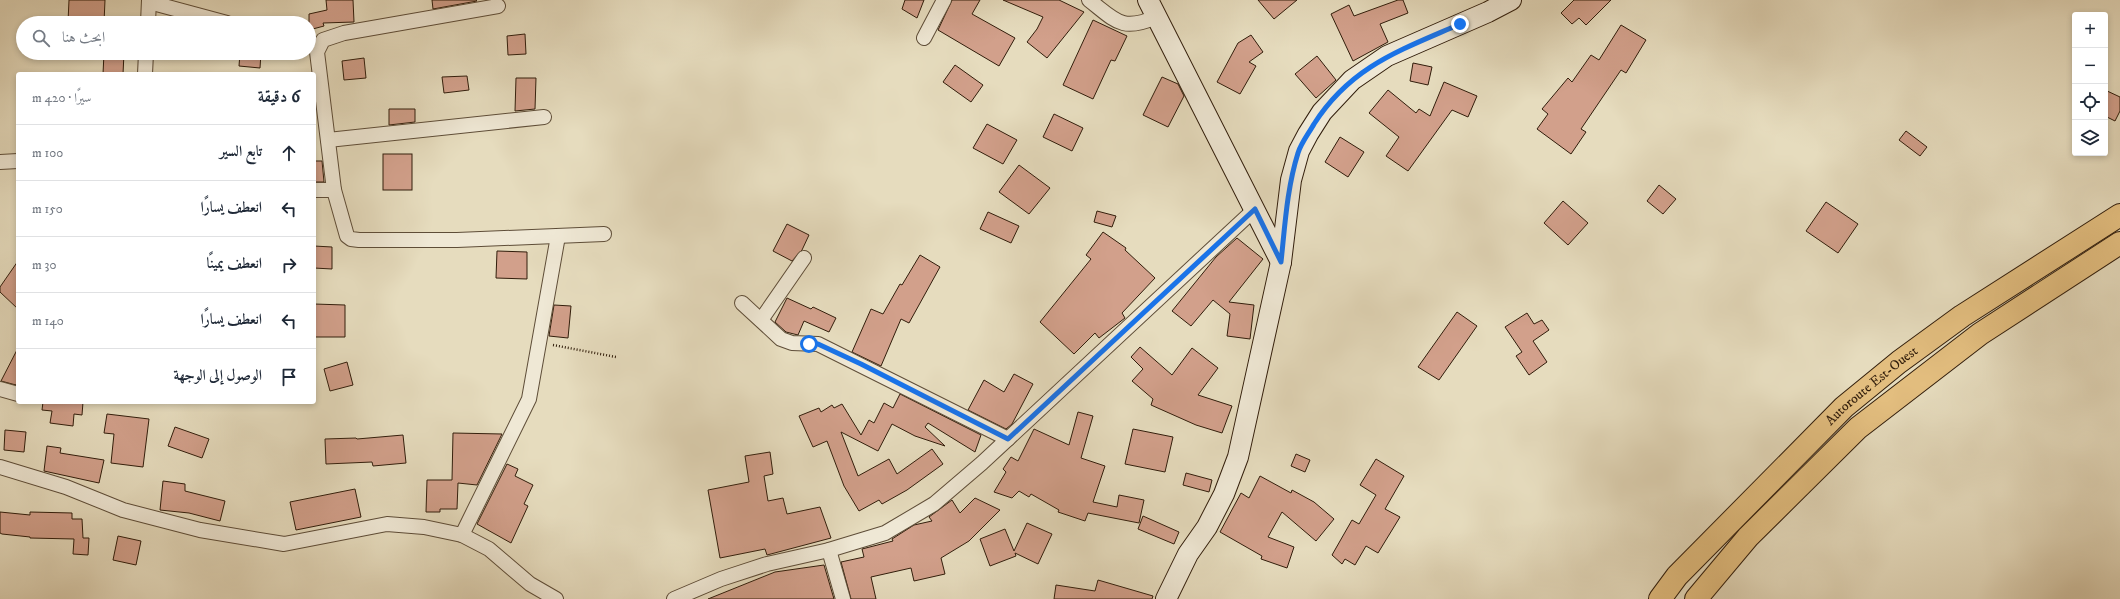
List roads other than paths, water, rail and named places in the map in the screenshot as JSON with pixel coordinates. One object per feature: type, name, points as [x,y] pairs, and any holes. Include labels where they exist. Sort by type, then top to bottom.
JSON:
[{"type":"highway","name":"Autoroute Est-Ouest","points":[[1660,599],[1677,576],[1856,397],[1899,362],[1962,316],[2120,215]]},
{"type":"highway","name":"Autoroute Est-Ouest","points":[[1696,599],[1748,537],[1858,428],[1980,334],[2120,243]]},
{"type":"main road","points":[[1166,599],[1188,554],[1207,527],[1224,494],[1238,457],[1281,262],[1291,180],[1299,151],[1322,112],[1352,80],[1387,56],[1488,12],[1511,0]]},
{"type":"main road","points":[[1152,8],[1281,262]]},
{"type":"street","points":[[924,38],[944,0]]},
{"type":"street","points":[[1089,0],[1118,23],[1139,24],[1152,8]]},
{"type":"street","points":[[148,16],[149,1],[202,16]]},
{"type":"street","points":[[498,6],[344,33],[323,40],[317,52],[334,190],[345,231],[351,239],[457,240],[604,234]]},
{"type":"street","points":[[145,72],[146,60]]},
{"type":"street","points":[[328,140],[544,117]]},
{"type":"street","points":[[0,162],[16,161]]},
{"type":"street","points":[[316,190],[334,190]]},
{"type":"street","points":[[674,599],[721,578],[760,566],[829,550],[885,533],[934,504],[1008,439],[1255,209]]},
{"type":"street","points":[[462,536],[529,399],[558,236]]},
{"type":"street","points":[[761,320],[804,258]]},
{"type":"street","points":[[742,303],[781,339],[792,343],[818,344],[1008,439]]},
{"type":"street","points":[[0,389],[16,393]]},
{"type":"street","points":[[0,467],[66,487],[131,512],[200,530],[284,544],[387,524],[424,527],[462,536],[489,549],[530,584],[556,599]]},
{"type":"street","points":[[829,550],[843,599]]}]
